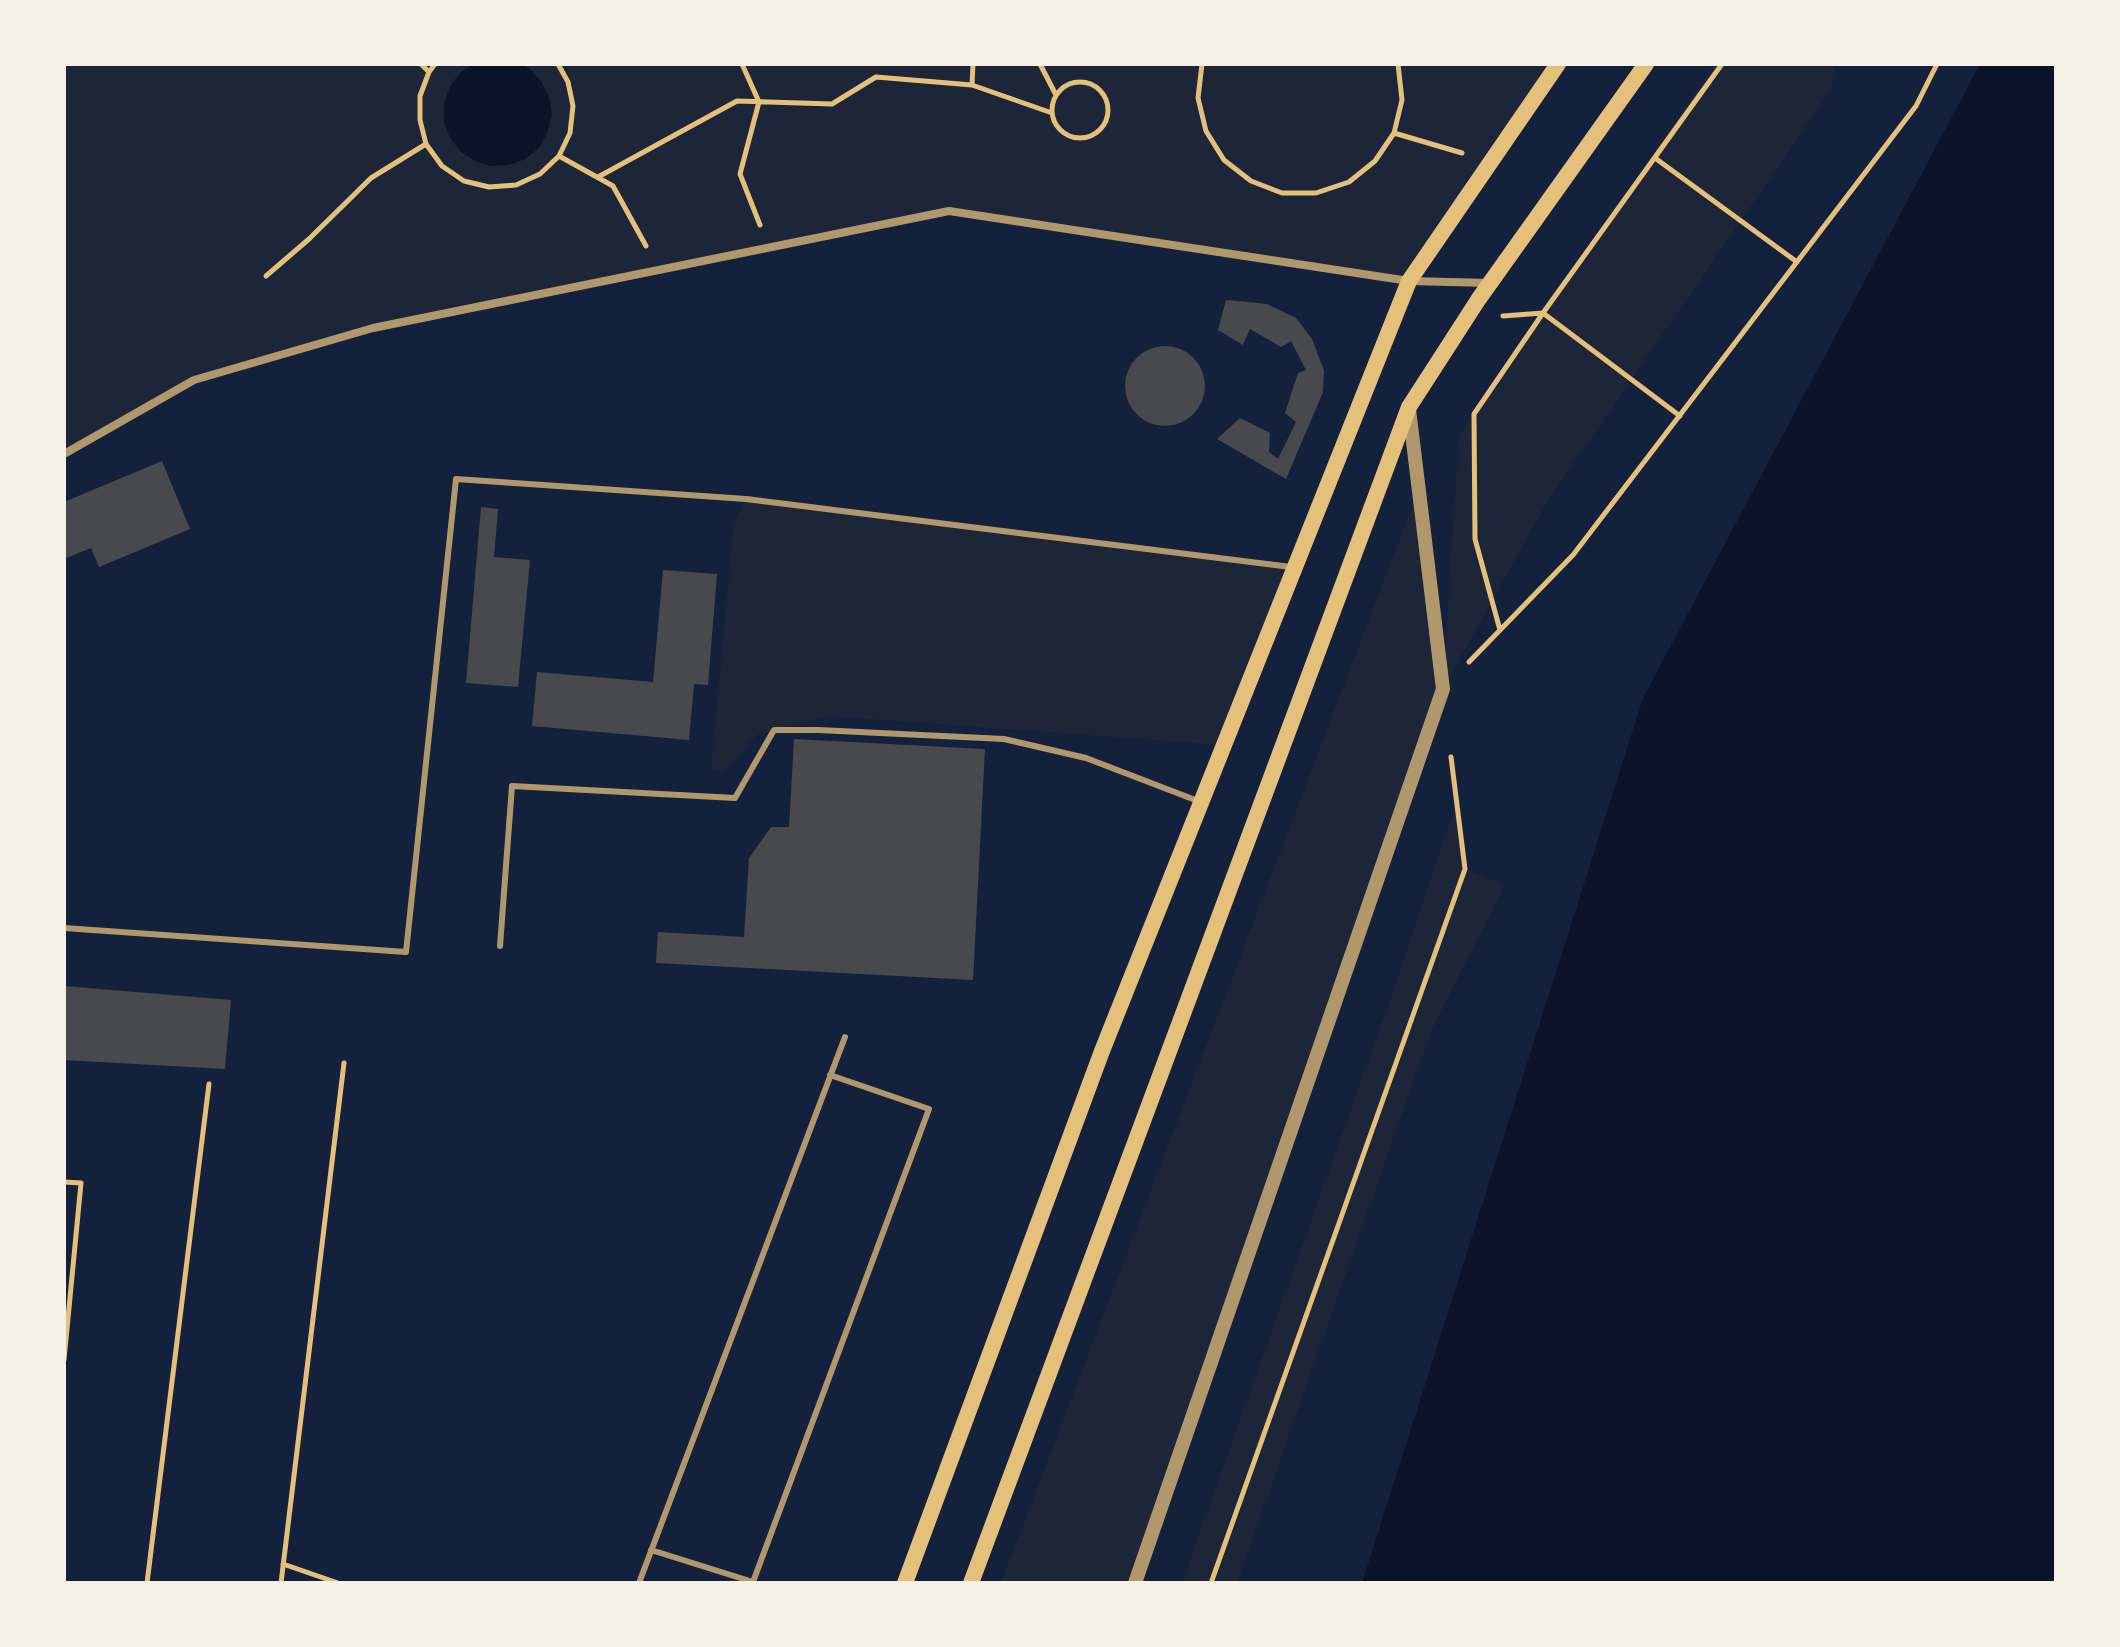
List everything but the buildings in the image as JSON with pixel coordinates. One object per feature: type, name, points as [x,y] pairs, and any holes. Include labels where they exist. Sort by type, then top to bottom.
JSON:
[{"type":"main road","points":[[905,1583],[1102,1051],[1409,281],[1558,64]]},
{"type":"main road","points":[[971,1583],[1409,407],[1490,283],[1646,64]]},
{"type":"street","points":[[67,450],[194,380],[373,328],[949,211],[1409,281],[1490,283]]},
{"type":"street","points":[[1135,1583],[1443,689],[1409,407]]},
{"type":"lane","points":[[64,928],[406,952],[456,479],[746,499],[1295,568]]},
{"type":"lane","points":[[500,946],[512,786],[735,798],[774,730],[1004,739],[1086,758],[1202,802]]},
{"type":"lane","points":[[639,1583],[845,1037]]},
{"type":"lane","points":[[651,1550],[753,1582],[759,1567],[929,1109],[830,1075]]},
{"type":"path","points":[[421,64],[429,72]]},
{"type":"path","points":[[435,64],[420,96],[420,120],[426,144],[442,166],[464,181],[489,187],[516,185],[540,174],[559,156],[570,133],[573,106],[568,82],[558,64]]},
{"type":"path","points":[[742,64],[759,102],[740,174],[769,248]]},
{"type":"path","points":[[972,85],[973,64]]},
{"type":"path","points":[[1040,64],[1056,95]]},
{"type":"path","points":[[1202,64],[1198,98],[1206,131],[1224,160],[1251,181],[1282,193],[1316,193],[1349,182],[1375,161],[1394,133],[1402,100],[1398,64]]},
{"type":"path","points":[[1500,631],[1475,539],[1474,414],[1722,64]]},
{"type":"path","points":[[1443,689],[1573,555],[1916,106],[1937,64]]},
{"type":"path","points":[[598,177],[737,101],[832,104],[876,77],[972,85],[1052,113]]},
{"type":"path","points":[[1080,82],[1097,87],[1107,103],[1108,112],[1101,129],[1085,137],[1068,135],[1055,122],[1052,113],[1056,95],[1063,88],[1080,82]]},
{"type":"path","points":[[1394,133],[1491,161]]},
{"type":"path","points":[[266,276],[371,178],[426,144]]},
{"type":"path","points":[[559,156],[613,186],[659,271]]},
{"type":"path","points":[[1655,158],[1797,262]]},
{"type":"path","points":[[1466,319],[1543,313],[1680,416]]},
{"type":"path","points":[[1211,1583],[1465,869],[1450,746]]},
{"type":"path","points":[[281,1583],[344,1063]]},
{"type":"path","points":[[147,1583],[209,1084]]},
{"type":"path","points":[[64,1182],[81,1183],[64,1360]]},
{"type":"path","points":[[283,1564],[338,1583]]},
{"type":"shaded area","points":[[64,64],[1558,64],[1409,281],[949,212],[373,328],[194,380],[73,449],[64,448]]},
{"type":"shaded area","points":[[473,64],[521,64],[541,81],[549,97],[552,115],[539,148],[525,159],[509,165],[491,166],[461,152],[450,138],[444,122],[444,104],[450,86],[461,72]]},
{"type":"shaded area","points":[[1715,64],[1836,64],[1831,90],[1549,499],[1443,689],[1135,1583],[1001,1583],[1419,489],[1443,683],[1459,435]]},
{"type":"shaded area","points":[[1980,64],[2056,64],[2056,1583],[1362,1583],[1643,698]]},
{"type":"shaded area","points":[[746,499],[1295,568],[1224,745],[829,716],[757,735],[724,771],[711,771],[734,522]]},
{"type":"shaded area","points":[[1457,802],[1465,869],[1505,885],[1431,1031],[1237,1583],[1182,1583],[1393,992]]}]
